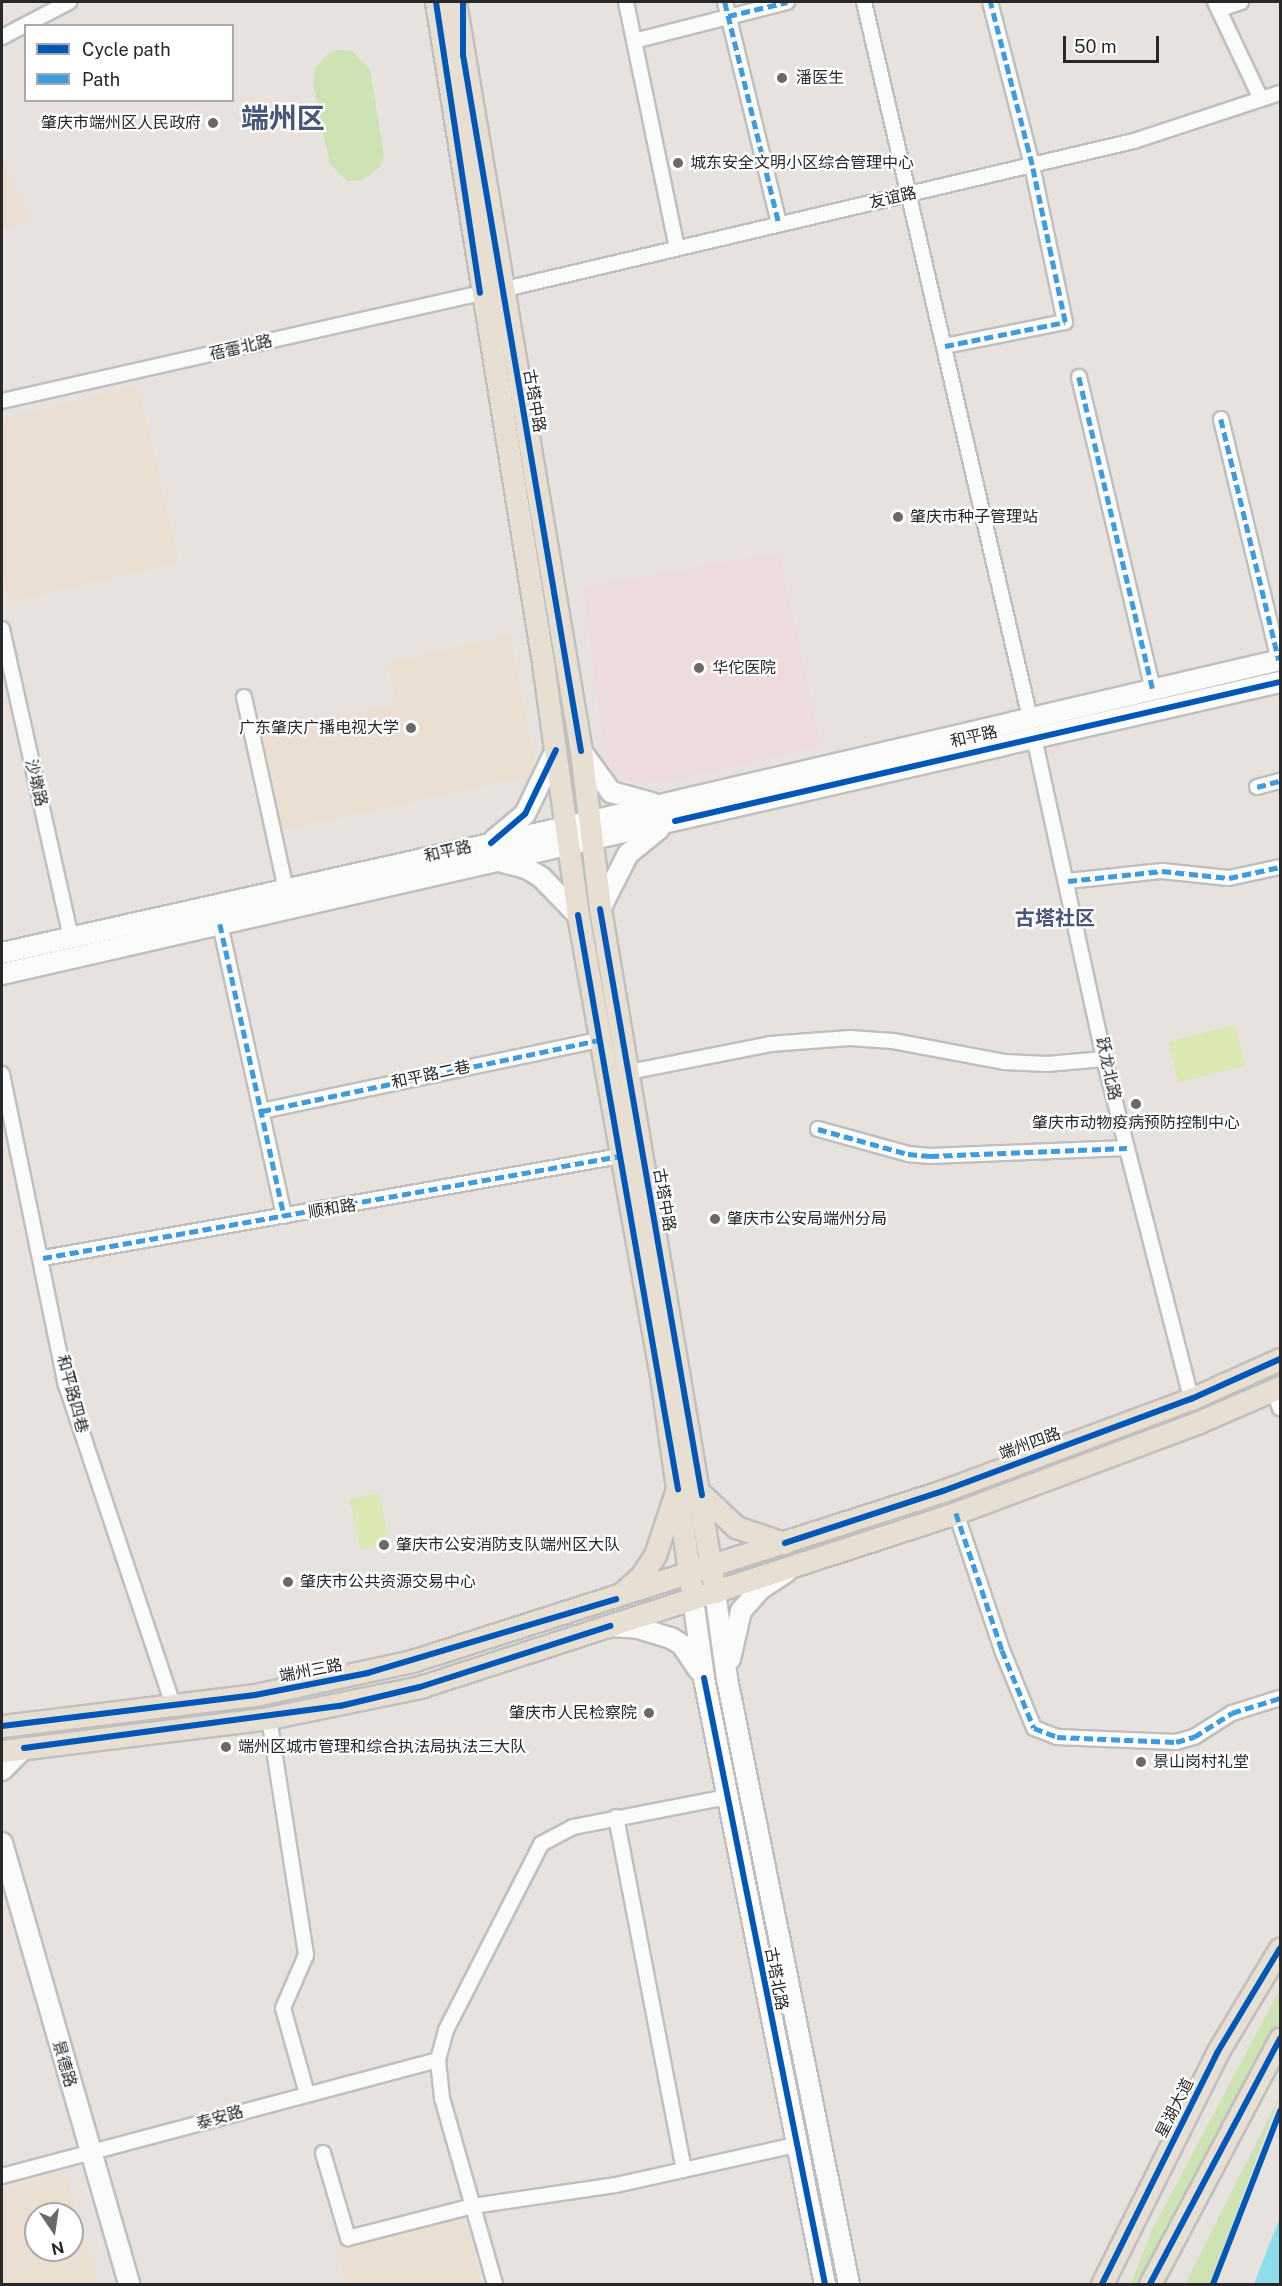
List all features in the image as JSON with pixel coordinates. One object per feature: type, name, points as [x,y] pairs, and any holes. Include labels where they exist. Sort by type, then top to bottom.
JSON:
[{"type":"main road","name":"古塔中路","points":[[427,2],[454,55]]},
{"type":"main road","name":"古塔中路","points":[[436,2],[454,55]]},
{"type":"main road","name":"古塔中路","points":[[454,2],[454,55],[491,292],[578,915],[620,1156],[672,1382],[702,1495],[715,1592]]},
{"type":"main road","name":"古塔中路","points":[[454,55],[463,2]]},
{"type":"main road","name":"古塔中路","points":[[491,292],[581,751],[600,909],[629,1072],[672,1382],[678,1489],[693,1599]]},
{"type":"main road","points":[[543,663],[564,657]]},
{"type":"main road","name":"和平路","points":[[1032,728],[1153,690],[1280,660]]},
{"type":"main road","name":"和平路","points":[[2,953],[286,889],[494,852],[1032,728],[1281,682]]},
{"type":"main road","points":[[556,750],[525,814],[494,852],[541,877],[578,915]]},
{"type":"main road","points":[[581,751],[611,792],[672,812]]},
{"type":"main road","points":[[600,909],[620,867],[637,844],[672,812]]},
{"type":"main road","name":"和平路","points":[[2,974],[220,924],[494,852]]},
{"type":"main road","name":"端州四路","points":[[689,1574],[785,1544],[1034,1457],[1191,1399],[1281,1359]]},
{"type":"main road","points":[[2,1751],[269,1718],[420,1687],[956,1513],[1278,1395]]},
{"type":"main road","points":[[1034,1457],[1043,1481]]},
{"type":"main road","points":[[616,1599],[641,1576],[655,1555],[678,1489]]},
{"type":"main road","points":[[702,1495],[736,1527],[785,1544]]},
{"type":"main road","points":[[727,1679],[732,1640],[741,1611],[760,1589],[792,1568]]},
{"type":"main road","name":"端州三路","points":[[2,1725],[255,1695],[368,1673],[616,1599],[689,1574]]},
{"type":"main road","name":"古塔北路","points":[[715,1592],[727,1679],[849,2284]]},
{"type":"main road","name":"古塔北路","points":[[693,1599],[704,1678],[795,2145],[825,2284]]},
{"type":"main road","points":[[610,1626],[656,1633],[682,1645],[704,1678]]},
{"type":"main road","points":[[2,1770],[24,1748]]},
{"type":"main road","name":"景德路","points":[[2,1843],[119,2284]]},
{"type":"main road","name":"景德路","points":[[2,1880],[84,2154],[129,2284]]},
{"type":"main road","name":"星湖大道","points":[[1102,2284],[1218,2053],[1281,1948]]},
{"type":"main road","points":[[1150,2284],[1281,2038]]},
{"type":"street","points":[[27,24],[69,2]]},
{"type":"street","points":[[628,2],[677,248]]},
{"type":"street","points":[[725,2],[779,224]]},
{"type":"street","points":[[634,40],[788,2]]},
{"type":"street","name":"跃龙北路","points":[[864,2],[1068,881],[1104,1059],[1191,1399]]},
{"type":"street","points":[[945,346],[1065,322],[1032,165],[990,2]]},
{"type":"street","points":[[1241,2],[1218,5],[1262,99]]},
{"type":"street","points":[[2,37],[24,26]]},
{"type":"street","name":"友谊路","points":[[491,292],[1134,141],[1281,93]]},
{"type":"street","name":"蓓蕾北路","points":[[2,401],[491,292]]},
{"type":"street","points":[[1079,377],[1153,690]]},
{"type":"street","points":[[1221,419],[1280,660]]},
{"type":"street","name":"沙墩路","points":[[2,629],[71,938]]},
{"type":"street","points":[[244,697],[286,889]]},
{"type":"street","points":[[1257,788],[1281,781]]},
{"type":"street","points":[[1068,881],[1162,871],[1229,878],[1281,867]]},
{"type":"street","points":[[220,924],[285,1216]]},
{"type":"street","points":[[629,1072],[770,1044],[817,1039],[893,1041],[1015,1062],[1047,1064],[1104,1059]]},
{"type":"street","name":"和平路二巷","points":[[262,1111],[600,1040]]},
{"type":"street","name":"和平路四巷","points":[[2,1074],[43,1258],[66,1385],[173,1705]]},
{"type":"street","points":[[818,1128],[919,1155],[1127,1148]]},
{"type":"street","name":"顺和路","points":[[43,1258],[620,1156]]},
{"type":"street","points":[[956,1513],[1002,1650],[1034,1728],[1058,1737],[1176,1742],[1194,1737],[1232,1713],[1281,1698]]},
{"type":"street","points":[[269,1718],[306,1955],[283,2008],[307,2094]]},
{"type":"street","points":[[495,2284],[442,2098],[438,2060],[446,2030],[531,1859],[554,1835],[616,1817],[727,1797]]},
{"type":"street","points":[[616,1817],[684,2170]]},
{"type":"street","name":"泰安路","points":[[2,2176],[438,2060]]},
{"type":"street","points":[[323,2153],[348,2238],[473,2206],[684,2170],[795,2145]]},
{"type":"shaded area","points":[[2,157],[30,221],[2,229]]},
{"type":"shaded area","points":[[138,386],[179,562],[9,602],[2,569],[2,418]]},
{"type":"shaded area","name":"华佗医院","points":[[779,553],[821,745],[678,780],[635,782],[619,776],[609,764],[603,739],[583,587]]},
{"type":"shaded area","name":"广东肇庆广播电视大学","points":[[510,635],[537,774],[274,832],[252,737],[396,704],[388,663]]},
{"type":"shaded area","points":[[64,2170],[74,2202],[24,2202],[24,2262],[84,2262],[84,2237],[98,2284],[2,2284],[2,2190]]},
{"type":"shaded area","points":[[464,2218],[481,2284],[346,2284],[337,2250]]},
{"type":"green space","points":[[338,50],[352,51],[370,70],[384,155],[380,167],[361,181],[347,181],[330,164],[313,83],[315,68],[327,55]]},
{"type":"green space","points":[[1235,1025],[1245,1066],[1178,1082],[1168,1042]]},
{"type":"green space","points":[[379,1493],[390,1544],[360,1550],[350,1499]]},
{"type":"green space","points":[[1280,1989],[1280,2026],[1145,2284],[1131,2284],[1152,2230]]},
{"type":"green space","points":[[1280,2096],[1210,2284],[1185,2284]]},
{"type":"water","points":[[1280,2217],[1280,2284],[1254,2284]]},
{"type":"marked path","points":[[725,2],[779,224]]},
{"type":"marked path","points":[[728,16],[787,2]]},
{"type":"marked path","points":[[945,346],[1065,322],[1032,165],[990,2]]},
{"type":"marked path","points":[[1079,377],[1153,690]]},
{"type":"marked path","points":[[1221,419],[1279,660]]},
{"type":"marked path","points":[[1257,787],[1280,781]]},
{"type":"marked path","points":[[1068,881],[1162,871],[1229,878],[1280,867]]},
{"type":"marked path","points":[[220,924],[284,1216]]},
{"type":"marked path","points":[[262,1111],[600,1040]]},
{"type":"marked path","points":[[818,1129],[908,1154],[930,1156],[1127,1148]]},
{"type":"marked path","points":[[43,1258],[620,1156]]},
{"type":"marked path","points":[[956,1513],[1002,1650],[1034,1728],[1057,1737],[1176,1742],[1194,1737],[1232,1713],[1280,1698]]},
{"type":"cycle path","points":[[436,2],[480,293]]},
{"type":"cycle path","points":[[463,2],[463,55],[581,751]]},
{"type":"cycle path","points":[[675,821],[1280,682]]},
{"type":"cycle path","points":[[491,843],[525,814],[556,750]]},
{"type":"cycle path","points":[[600,909],[702,1495]]},
{"type":"cycle path","points":[[578,915],[678,1489]]},
{"type":"cycle path","points":[[785,1543],[943,1491],[1191,1399],[1280,1359]]},
{"type":"cycle path","points":[[2,1726],[255,1695],[368,1673],[616,1599]]},
{"type":"cycle path","points":[[24,1748],[340,1706],[420,1687],[610,1626]]},
{"type":"cycle path","points":[[704,1678],[825,2284]]},
{"type":"cycle path","points":[[1102,2284],[1217,2053],[1280,1948]]},
{"type":"cycle path","points":[[1150,2284],[1280,2038]]},
{"type":"cycle path","points":[[1213,2284],[1280,2111]]},
{"type":"place","name":"潘医生","points":[[782,78]]},
{"type":"place","name":"肇庆市端州区人民政府","points":[[213,123]]},
{"type":"place","name":"城东安全文明小区综合管理中心","points":[[678,163]]},
{"type":"place","name":"肇庆市种子管理站","points":[[898,517]]},
{"type":"place","name":"华佗医院","points":[[699,668]]},
{"type":"place","name":"广东肇庆广播电视大学","points":[[411,728]]},
{"type":"place","name":"肇庆市动物疫病预防控制中心","points":[[1136,1104]]},
{"type":"place","name":"肇庆市公安局端州分局","points":[[715,1219]]},
{"type":"place","name":"肇庆市公安消防支队端州区大队","points":[[384,1545]]},
{"type":"place","name":"肇庆市公共资源交易中心","points":[[288,1582]]},
{"type":"place","name":"肇庆市人民检察院","points":[[649,1713]]},
{"type":"place","name":"端州区城市管理和综合执法局执法三大队","points":[[226,1747]]},
{"type":"place","name":"景山岗村礼堂","points":[[1141,1762]]},
{"type":"district","name":"端州区","points":[[283,118]]},
{"type":"district","name":"古塔社区","points":[[1055,918]]}]
